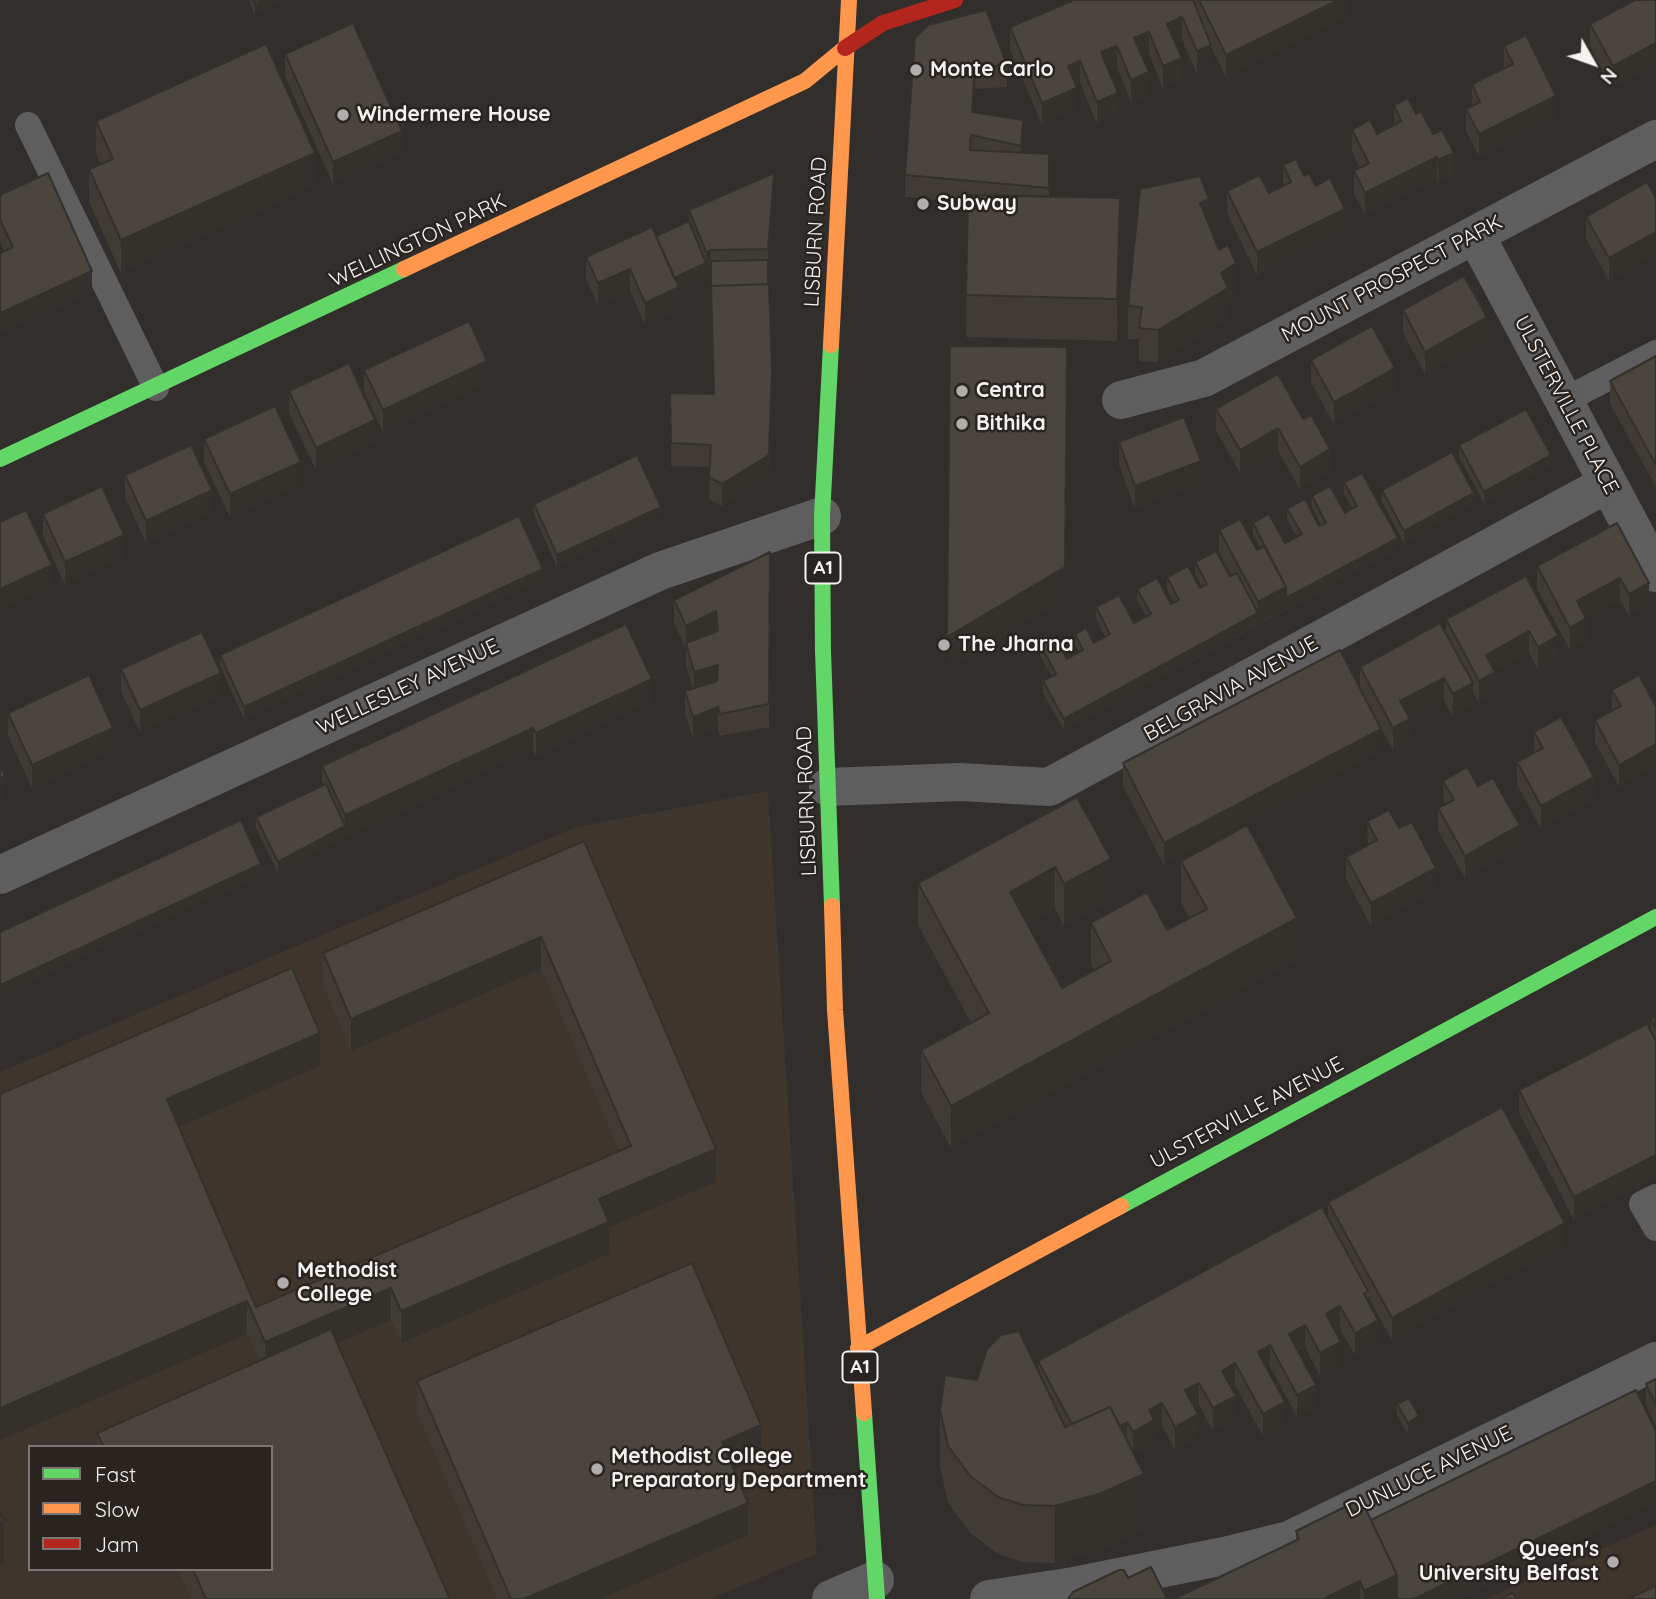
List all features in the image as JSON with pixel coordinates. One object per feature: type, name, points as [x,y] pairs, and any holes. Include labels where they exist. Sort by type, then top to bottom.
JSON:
[{"type":"street","name":"LISBURN ROAD","points":[[849,0],[822,516],[822,651],[835,1010],[876,1590]]},
{"type":"street","name":"WELLINGTON PARK","points":[[0,459],[806,81],[845,48],[883,23],[955,0]]},
{"type":"street","name":"MOUNT PROSPECT PARK","points":[[1121,400],[1203,378],[1656,139]]},
{"type":"street","name":"ULSTERVILLE PLACE","points":[[1476,236],[1656,573]]},
{"type":"street","name":"BELGRAVIA AVENUE","points":[[828,787],[960,782],[1049,788],[1607,484]]},
{"type":"street","name":"WELLESLEY AVENUE","points":[[0,875],[660,571],[822,516]]},
{"type":"street","name":"ULSTERVILLE AVENUE","points":[[858,1348],[1656,917]]},
{"type":"street","name":"DUNLUCE AVENUE","points":[[989,1599],[1231,1568],[1656,1361]]},
{"type":"street","points":[[831,1599],[876,1590]]},
{"type":"lane","points":[[28,125],[156,388]]},
{"type":"lane","points":[[1563,401],[1656,353]]},
{"type":"lane","points":[[1656,1197],[1642,1205],[1656,1228]]},
{"type":"shaded area","name":"Methodist College","points":[[768,791],[817,1554],[710,1599],[0,1599],[0,1072],[576,827]]},
{"type":"shaded area","name":"Queen's University Belfast","points":[[1656,1525],[1656,1599],[1485,1599]]},
{"type":"building","points":[[1074,0],[1193,0],[1211,45],[1197,51],[1182,17],[1167,24],[1182,58],[1163,66],[1149,32],[1134,38],[1149,72],[1131,80],[1117,46],[1101,52],[1118,93],[1097,102],[1080,61],[1068,66],[1077,88],[1042,103],[1010,27]]},
{"type":"building","points":[[1199,0],[1338,0],[1226,55]]},
{"type":"building","points":[[1635,0],[1656,0],[1656,43],[1613,66],[1590,24]]},
{"type":"building","points":[[986,10],[1007,65],[975,67],[972,112],[1023,120],[1021,146],[971,135],[970,150],[1049,154],[1049,188],[905,175],[915,38],[928,25]]},
{"type":"building","name":"Windermere House","points":[[353,23],[402,131],[333,162],[285,54]]},
{"type":"building","points":[[1526,35],[1556,96],[1479,134],[1466,109],[1480,102],[1472,84],[1513,64],[1504,46]]},
{"type":"building","points":[[266,44],[315,153],[121,240],[89,169],[113,159],[96,121]]},
{"type":"building","points":[[1408,98],[1416,114],[1421,111],[1433,134],[1442,130],[1454,153],[1438,160],[1437,157],[1365,193],[1354,171],[1369,163],[1352,130],[1370,120],[1377,134],[1401,121],[1394,105]]},
{"type":"building","points":[[1296,159],[1304,176],[1309,173],[1316,186],[1330,178],[1345,209],[1257,252],[1227,191],[1259,175],[1269,193],[1291,182],[1283,165]]},
{"type":"building","points":[[48,173],[92,271],[0,313],[0,253],[13,247],[0,220],[0,195]]},
{"type":"building","points":[[774,173],[768,249],[706,252],[689,210]]},
{"type":"building","points":[[1200,176],[1209,199],[1200,203],[1219,250],[1228,245],[1236,263],[1221,273],[1228,288],[1158,330],[1139,328],[1142,307],[1128,306],[1140,189]]},
{"type":"building","points":[[1647,182],[1656,198],[1656,232],[1609,258],[1586,217]]},
{"type":"building","points":[[968,195],[1120,198],[1117,299],[966,295]]},
{"type":"building","points":[[689,221],[706,263],[674,278],[656,236]]},
{"type":"building","points":[[652,227],[679,287],[645,303],[630,269],[598,283],[586,257]]},
{"type":"building","points":[[768,260],[768,284],[711,286],[711,261]]},
{"type":"building","points":[[1464,276],[1487,317],[1425,352],[1403,310]]},
{"type":"building","points":[[769,284],[772,369],[769,455],[722,484],[709,477],[711,445],[671,443],[670,393],[714,394],[711,286]]},
{"type":"building","points":[[469,321],[487,361],[383,410],[364,370]]},
{"type":"building","points":[[1372,326],[1395,368],[1334,402],[1311,360]]},
{"type":"building","points":[[950,346],[1067,347],[1065,567],[947,637]]},
{"type":"building","points":[[1656,356],[1656,465],[1610,381]]},
{"type":"building","points":[[349,363],[375,420],[316,448],[289,391]]},
{"type":"building","points":[[1278,374],[1303,419],[1311,415],[1330,449],[1300,467],[1278,428],[1240,450],[1216,409]]},
{"type":"building","points":[[275,406],[301,462],[230,494],[204,439]]},
{"type":"building","points":[[1526,409],[1551,455],[1484,492],[1459,445]]},
{"type":"building","points":[[1184,417],[1201,461],[1135,486],[1119,442]]},
{"type":"building","points":[[191,445],[212,490],[146,521],[125,475]]},
{"type":"building","points":[[1452,452],[1474,493],[1404,531],[1382,490]]},
{"type":"building","points":[[637,455],[661,507],[557,555],[534,504]]},
{"type":"building","points":[[1362,473],[1398,538],[1286,598],[1286,587],[1253,523],[1269,514],[1285,543],[1302,534],[1287,509],[1305,499],[1319,526],[1326,523],[1312,496],[1330,486],[1345,513],[1357,506],[1344,482]]},
{"type":"building","points":[[102,486],[124,535],[65,562],[43,514]]},
{"type":"building","points":[[26,510],[52,565],[0,589],[0,522]]},
{"type":"building","points":[[519,516],[543,569],[244,707],[220,655]]},
{"type":"building","points":[[1240,519],[1257,550],[1264,546],[1286,587],[1258,602],[1219,530]]},
{"type":"building","points":[[1617,523],[1649,583],[1629,594],[1620,578],[1577,601],[1586,618],[1570,628],[1537,566]]},
{"type":"building","points":[[1216,551],[1230,576],[1237,573],[1258,613],[1064,719],[1043,681],[1056,674],[1040,644],[1054,636],[1067,659],[1083,650],[1075,634],[1086,628],[1094,643],[1110,634],[1096,607],[1119,595],[1134,623],[1151,614],[1137,589],[1157,578],[1171,604],[1179,600],[1167,577],[1188,566],[1200,588],[1207,584],[1195,562]]},
{"type":"building","points":[[770,552],[769,704],[720,714],[718,707],[693,717],[685,691],[717,681],[718,665],[694,672],[686,643],[718,631],[716,611],[686,626],[674,600]]},
{"type":"building","points":[[1526,576],[1558,636],[1538,647],[1529,631],[1486,655],[1495,672],[1479,681],[1446,619]]},
{"type":"building","points":[[1440,623],[1473,683],[1453,694],[1444,678],[1400,701],[1410,719],[1393,728],[1360,667]]},
{"type":"building","points":[[626,624],[652,679],[536,733],[533,728],[345,815],[322,766]]},
{"type":"building","points":[[202,632],[221,673],[140,710],[121,669]]},
{"type":"building","points":[[1340,650],[1381,729],[1164,843],[1123,763]]},
{"type":"building","points":[[89,675],[113,728],[32,765],[8,713]]},
{"type":"building","points":[[1639,675],[1656,707],[1656,744],[1619,765],[1595,720],[1621,706],[1612,690]]},
{"type":"building","points":[[1561,717],[1594,777],[1541,806],[1517,762],[1543,748],[1534,732]]},
{"type":"building","points":[[0,766],[5,776],[0,779]]},
{"type":"building","points":[[1467,767],[1478,786],[1493,778],[1520,825],[1465,856],[1438,808],[1454,800],[1443,781]]},
{"type":"building","points":[[326,784],[345,826],[278,862],[256,817]]},
{"type":"building","points":[[1077,797],[1111,859],[1064,884],[1055,867],[1010,892],[1062,988],[1111,961],[1091,923],[1147,892],[1167,930],[1207,909],[1181,861],[1247,825],[1297,918],[951,1106],[921,1050],[989,1013],[918,883]]},
{"type":"building","points":[[1389,810],[1399,828],[1412,822],[1436,868],[1371,903],[1346,857],[1377,840],[1367,821]]},
{"type":"building","points":[[241,820],[261,864],[0,985],[0,932]]},
{"type":"building","points":[[584,841],[716,1149],[599,1199],[609,1222],[401,1311],[391,1288],[265,1342],[247,1301],[0,1408],[0,1094],[292,968],[320,1033],[167,1099],[256,1307],[631,1146],[541,937],[351,1019],[323,953]]},
{"type":"building","points":[[1647,1024],[1656,1041],[1656,1155],[1574,1197],[1519,1090]]},
{"type":"building","points":[[1502,1107],[1565,1223],[1392,1318],[1328,1202]]},
{"type":"building","points":[[1322,1207],[1368,1291],[1364,1294],[1378,1320],[1355,1333],[1340,1306],[1332,1310],[1326,1314],[1341,1342],[1320,1353],[1305,1325],[1289,1334],[1316,1385],[1297,1395],[1270,1345],[1258,1352],[1285,1402],[1263,1414],[1235,1363],[1222,1371],[1236,1396],[1213,1408],[1199,1383],[1185,1390],[1198,1414],[1175,1427],[1162,1403],[1149,1410],[1154,1420],[1133,1432],[1127,1422],[1120,1426],[1110,1407],[1072,1424],[1038,1361]]},
{"type":"building","points":[[692,1263],[761,1425],[722,1442],[748,1503],[524,1599],[511,1599],[417,1381]]},
{"type":"building","points":[[331,1329],[450,1599],[206,1599],[194,1571],[273,1571],[273,1445],[103,1445],[97,1433]]},
{"type":"building","points":[[1019,1331],[1065,1427],[1110,1407],[1144,1474],[1099,1494],[1055,1506],[1023,1505],[998,1497],[970,1476],[948,1446],[940,1410],[945,1375],[977,1380],[987,1349],[1001,1335]]},
{"type":"building","points":[[1656,1379],[1656,1405],[1646,1384]]},
{"type":"building","points":[[1636,1390],[1656,1431],[1656,1481],[1414,1599],[1398,1599],[1397,1575],[1371,1520]]},
{"type":"building","points":[[1409,1398],[1419,1416],[1408,1423],[1397,1404]]},
{"type":"building","points":[[1361,1499],[1397,1575],[1364,1591],[1360,1581],[1327,1597],[1328,1599],[1174,1599],[1299,1539],[1296,1531]]},
{"type":"building","points":[[1151,1567],[1167,1599],[1068,1599],[1073,1592],[1119,1570],[1124,1570],[1128,1578]]},
{"type":"building","points":[[1656,1586],[1656,1599],[1628,1599]]},
{"type":"building","points":[[1513,1593],[1516,1599],[1501,1599]]},
{"type":"traffic: fast","points":[[0,459],[404,269]]},
{"type":"traffic: fast","points":[[831,345],[822,516],[823,651],[832,906]]},
{"type":"traffic: fast","points":[[1121,1206],[1656,917]]},
{"type":"traffic: fast","points":[[864,1413],[877,1599]]},
{"type":"traffic: slow","points":[[831,345],[849,0]]},
{"type":"traffic: slow","points":[[404,269],[805,81],[845,48]]},
{"type":"traffic: slow","points":[[832,906],[835,1010],[864,1413]]},
{"type":"traffic: slow","points":[[858,1348],[1121,1206]]},
{"type":"traffic: jam","points":[[845,48],[883,23],[955,0]]},
{"type":"place","name":"Monte Carlo","points":[[916,70]]},
{"type":"place","name":"Windermere House","points":[[343,115]]},
{"type":"place","name":"Subway","points":[[923,204]]},
{"type":"place","name":"Centra","points":[[962,391]]},
{"type":"place","name":"Bithika","points":[[962,424]]},
{"type":"place","name":"The Jharna","points":[[944,645]]},
{"type":"place","name":"Methodist College","points":[[283,1283]]},
{"type":"place","name":"Methodist College Preparatory Department","points":[[597,1469]]},
{"type":"place","name":"Queen's University Belfast","points":[[1613,1562]]}]
